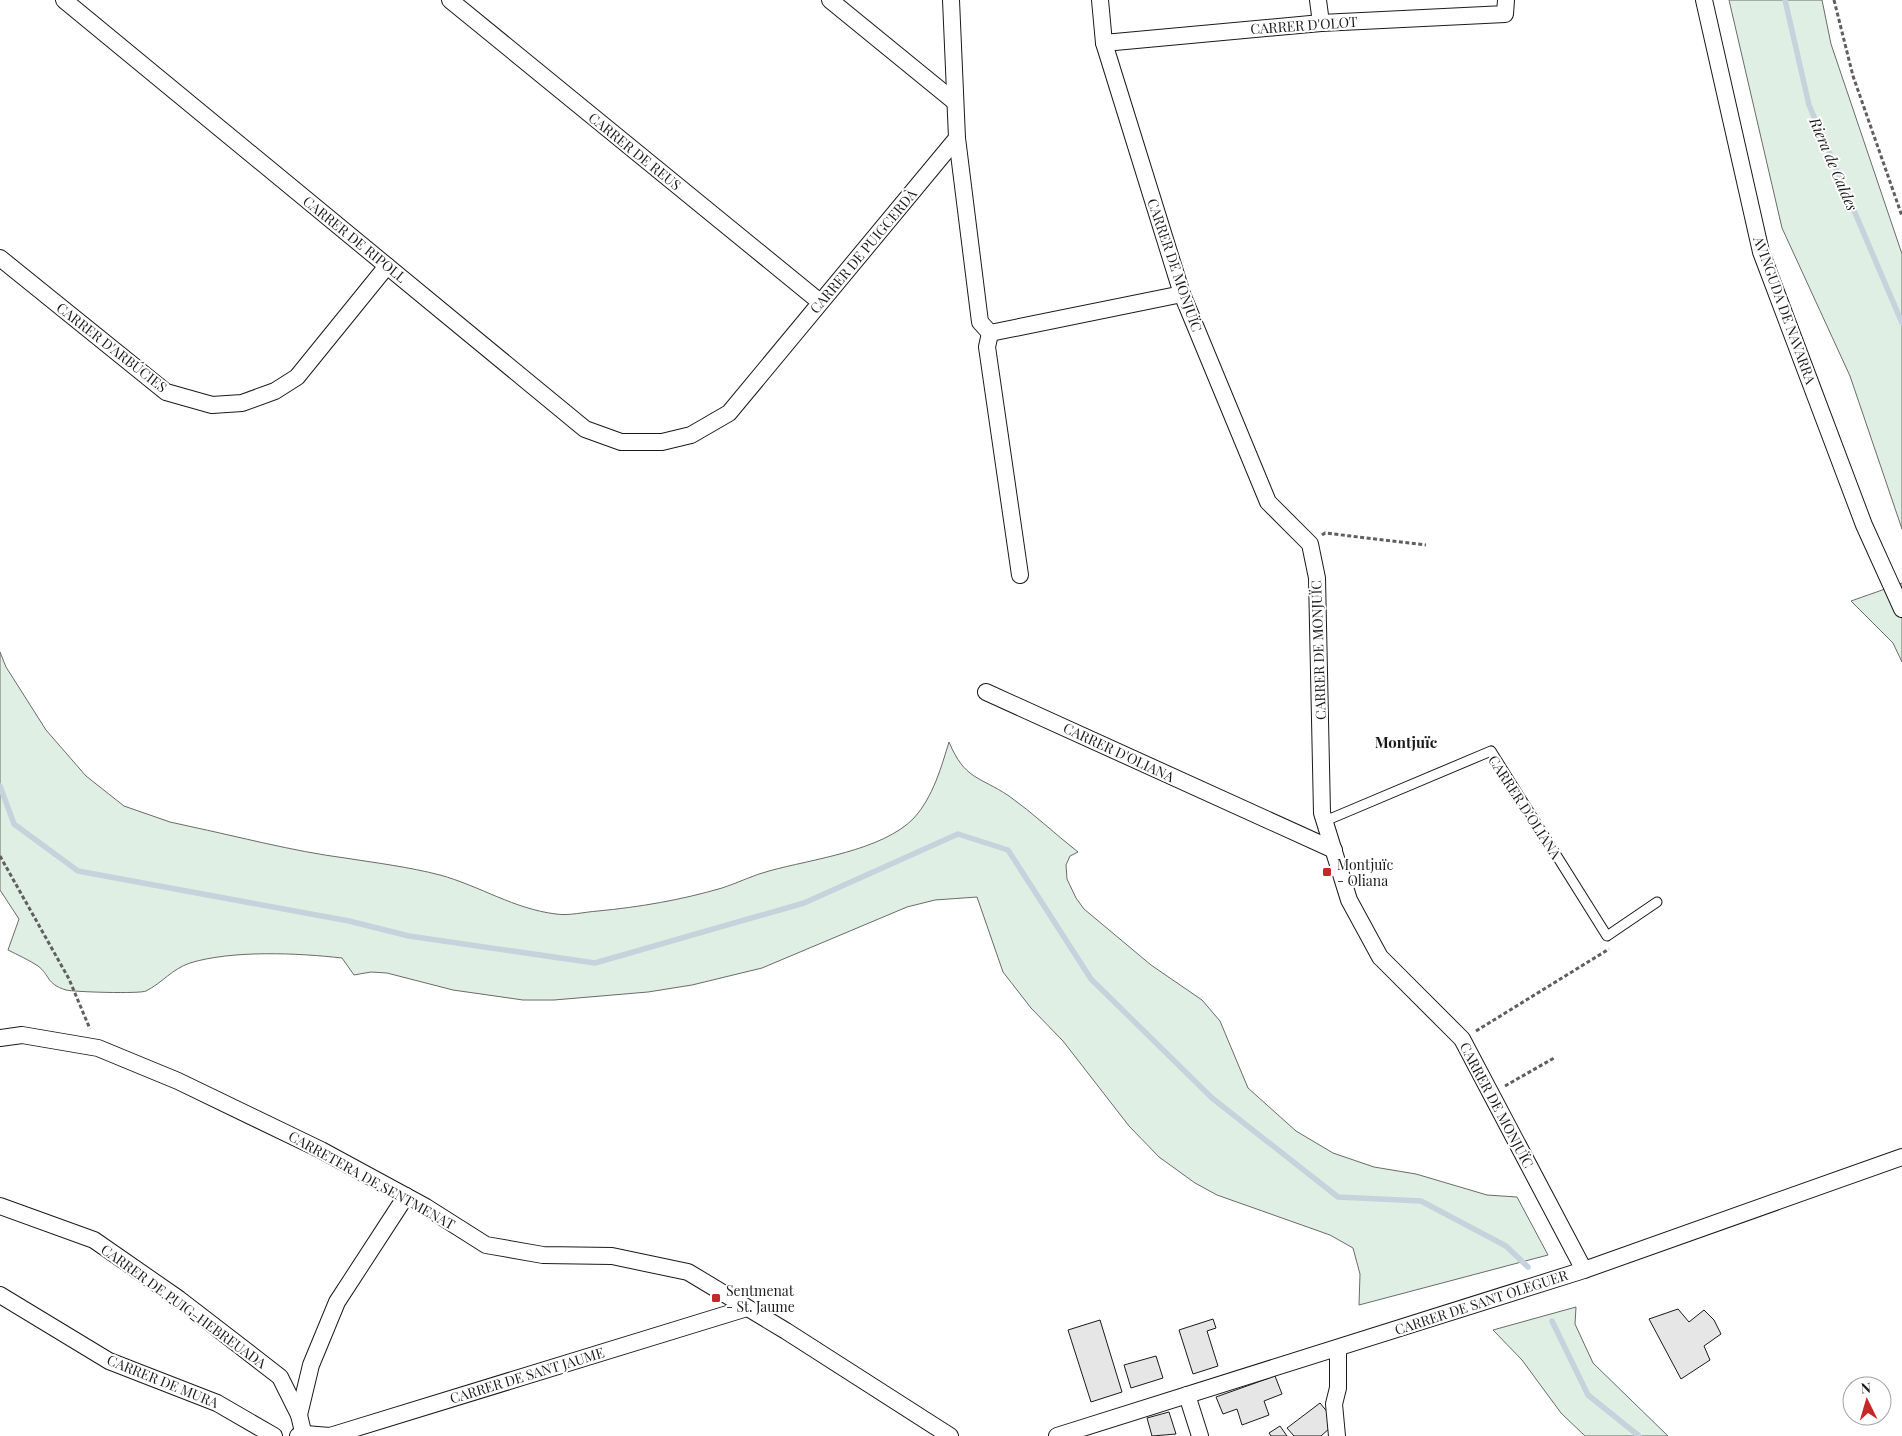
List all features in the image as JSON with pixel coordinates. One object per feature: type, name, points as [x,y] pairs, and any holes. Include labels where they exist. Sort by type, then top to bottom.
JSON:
[{"type":"street","name":"CARRER DE RIPOLL","points":[[64,0],[585,428],[620,442],[662,442]]},
{"type":"street","name":"CARRER DE REUS","points":[[450,0],[820,302]]},
{"type":"street","points":[[830,0],[955,102]]},
{"type":"street","points":[[951,0],[956,138],[980,322],[990,333]]},
{"type":"street","name":"CARRER DE MONJUÏC","points":[[1100,0],[1104,43],[1182,294],[1268,502],[1310,544],[1318,578],[1322,813],[1349,900],[1380,957],[1462,1039],[1584,1270]]},
{"type":"street","points":[[1318,0],[1321,22]]},
{"type":"street","name":"AVINGUDA DE NAVARRA","points":[[1704,0],[1761,252],[1864,525],[1902,609]]},
{"type":"street","name":"CARRER D'OLOT","points":[[1104,43],[1321,22],[1506,7]]},
{"type":"street","name":"CARRER DE PUIGCERDÀ","points":[[662,442],[691,435],[728,413],[956,138]]},
{"type":"street","name":"CARRER D'ARBÚCIES","points":[[0,258],[166,392],[212,405],[242,403],[275,391],[297,377],[387,266]]},
{"type":"street","points":[[990,333],[1182,294]]},
{"type":"street","points":[[990,333],[987,347],[1020,576]]},
{"type":"street","name":"CARRER D'OLIANA","points":[[986,692],[1334,850]]},
{"type":"street","name":"CARRETERA DE SENTMENAT","points":[[0,1038],[22,1035],[98,1048],[178,1081],[321,1150],[406,1196],[486,1245],[543,1255],[612,1256],[688,1272],[950,1436]]},
{"type":"street","name":"CARRER DE SANT OLEGUER","points":[[1057,1436],[1584,1270],[1902,1157]]},
{"type":"street","points":[[299,1416],[312,1365],[337,1302],[406,1196]]},
{"type":"street","name":"CARRER DE PUIG-HEBREUADA","points":[[0,1206],[94,1240],[178,1299],[280,1378],[299,1416],[302,1435]]},
{"type":"street","name":"CARRER DE MURA","points":[[0,1295],[109,1361],[217,1402],[274,1436]]},
{"type":"street","name":"CARRER DE SANT JAUME","points":[[302,1435],[331,1436],[747,1308]]},
{"type":"street","points":[[1337,1436],[1334,1404],[1338,1388],[1338,1348]]},
{"type":"street","points":[[1187,1395],[1200,1436]]},
{"type":"lane","name":"CARRER D'OLIANA","points":[[1325,821],[1491,751],[1607,936]]},
{"type":"lane","points":[[1607,936],[1657,902]]},
{"type":"path","points":[[1834,0],[1853,76],[1902,216]]},
{"type":"path","points":[[1310,544],[1325,533],[1426,545]]},
{"type":"path","points":[[0,856],[69,979],[98,1048]]},
{"type":"path","points":[[1462,1039],[1609,949],[1607,936]]},
{"type":"path","points":[[1491,1094],[1554,1058]]},
{"type":"green space","points":[[1729,0],[1822,0],[1831,44],[1902,254],[1902,529],[1850,376],[1782,228]]},
{"type":"green space","points":[[1902,583],[1902,662],[1893,643],[1851,601]]},
{"type":"green space","points":[[0,652],[6,667],[46,730],[86,776],[124,806],[170,822],[266,844],[305,852],[405,867],[440,875],[526,907],[561,914],[629,907],[691,896],[722,888],[763,873],[846,852],[884,839],[900,829],[921,810],[936,782],[949,742],[967,771],[1009,796],[1078,852],[1070,856],[1066,865],[1067,879],[1076,898],[1084,909],[1151,965],[1202,1000],[1220,1021],[1248,1088],[1296,1131],[1333,1153],[1374,1167],[1416,1174],[1487,1195],[1517,1197],[1548,1255],[1359,1305],[1360,1274],[1353,1248],[1330,1235],[1217,1195],[1195,1183],[1159,1157],[1129,1126],[1063,1041],[1031,1008],[1003,972],[977,897],[935,900],[907,907],[762,968],[692,985],[648,992],[554,1000],[523,1000],[453,990],[387,973],[371,972],[354,975],[342,958],[265,954],[225,956],[190,963],[178,969],[152,988],[141,992],[120,993],[60,988],[38,966],[8,950],[19,919],[0,890]]},
{"type":"green space","points":[[1576,1307],[1575,1324],[1593,1363],[1668,1436],[1585,1436],[1561,1413],[1522,1360],[1493,1330]]},
{"type":"building","points":[[1678,1309],[1689,1322],[1704,1310],[1714,1320],[1721,1334],[1704,1346],[1710,1360],[1681,1379],[1649,1319]]},
{"type":"building","points":[[1213,1319],[1216,1328],[1207,1331],[1218,1366],[1193,1374],[1179,1330]]},
{"type":"building","points":[[1100,1320],[1122,1392],[1091,1402],[1068,1330]]},
{"type":"building","points":[[1156,1356],[1163,1378],[1131,1388],[1124,1365]]},
{"type":"building","points":[[1275,1376],[1282,1394],[1264,1401],[1269,1415],[1242,1425],[1237,1409],[1223,1414],[1216,1397]]},
{"type":"building","points":[[1320,1403],[1329,1414],[1331,1427],[1321,1436],[1294,1436],[1287,1428]]},
{"type":"building","points":[[1169,1412],[1176,1434],[1152,1436],[1147,1418]]},
{"type":"building","points":[[1280,1426],[1287,1436],[1271,1436],[1269,1433]]},
{"type":"waterway","name":"Riera de Caldes","points":[[1785,0],[1809,105],[1902,323]]},
{"type":"waterway","points":[[0,786],[14,824],[78,871],[349,921],[409,936],[595,963],[804,903],[958,834],[1008,850],[1091,979],[1212,1098],[1338,1197],[1421,1201],[1506,1246],[1528,1267]]},
{"type":"waterway","points":[[1552,1321],[1588,1395],[1639,1436]]},
{"type":"place","name":"Montjuïc - Oliana","points":[[1327,872]]},
{"type":"place","name":"Sentmenat - St. Jaume","points":[[716,1298]]},
{"type":"district","name":"Montjuïc","points":[[1406,742]]}]
